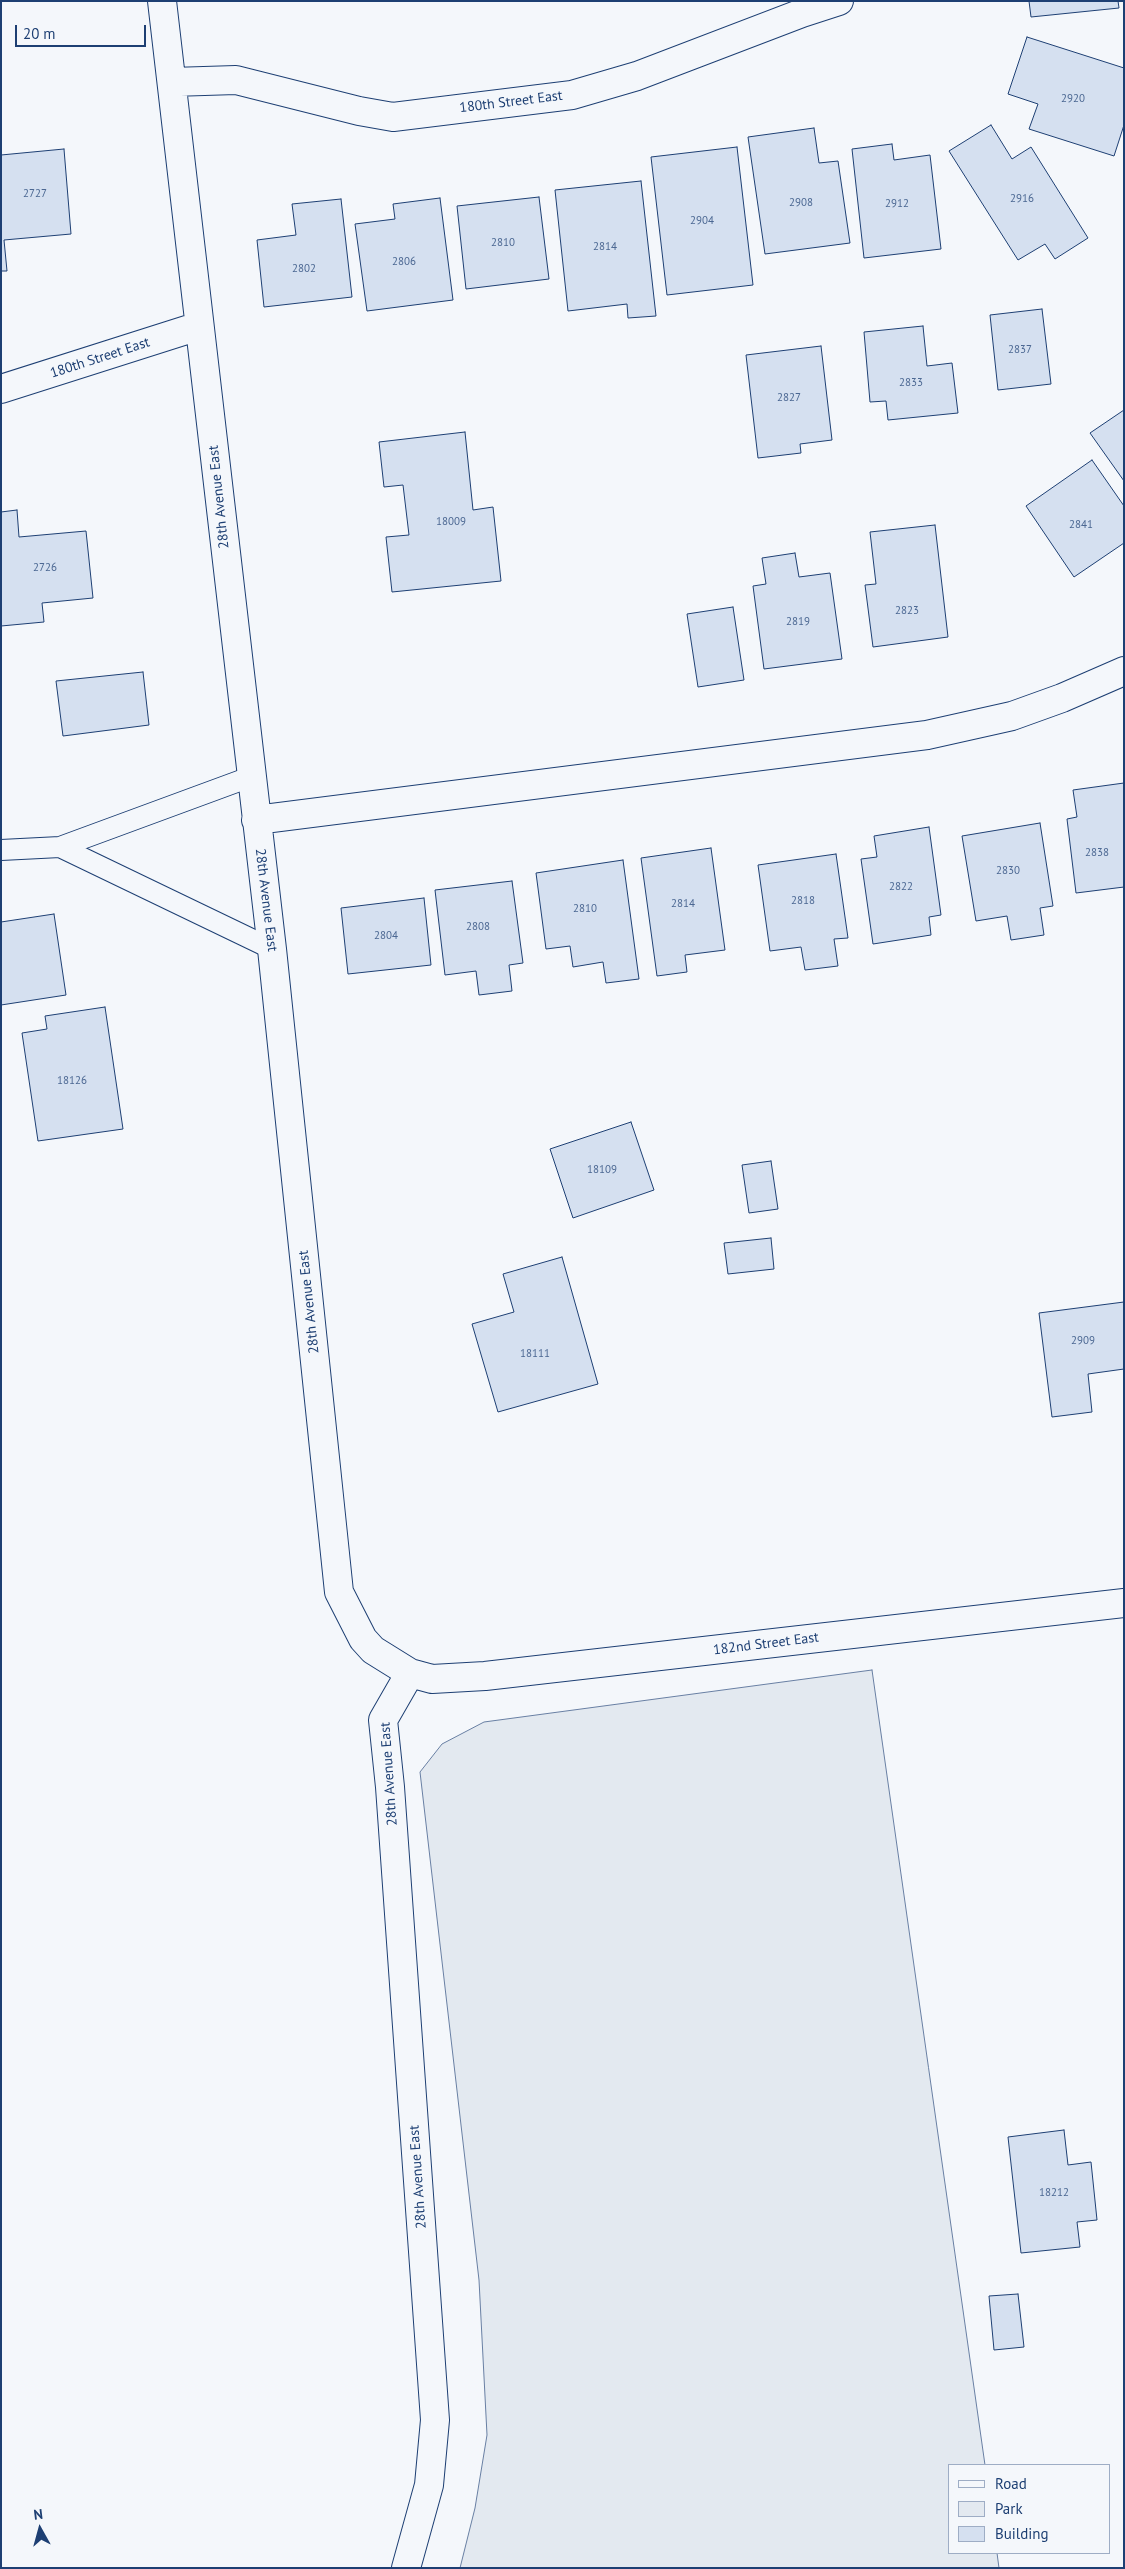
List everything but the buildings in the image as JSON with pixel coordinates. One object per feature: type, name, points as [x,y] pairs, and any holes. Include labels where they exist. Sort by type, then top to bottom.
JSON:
[{"type":"street","name":"28th Avenue East","points":[[162,1],[250,777],[272,949],[339,1592],[363,1639],[373,1650],[410,1673],[383,1720],[391,1797],[435,2420],[429,2485],[406,2568]]},
{"type":"street","name":"180th Street East","points":[[172,82],[236,80],[358,111],[393,117],[572,95],[637,76],[802,13],[839,1]]},
{"type":"street","name":"180th Street East","points":[[1,389],[200,326]]},
{"type":"street","points":[[256,820],[927,735],[1012,716],[1062,698],[1124,671]]},
{"type":"street","name":"182nd Street East","points":[[410,1673],[432,1679],[485,1676],[1124,1603]]},
{"type":"lane","points":[[1,850],[60,847],[250,777]]},
{"type":"lane","points":[[60,847],[272,949]]},
{"type":"green space","points":[[872,1670],[985,2464],[948,2464],[948,2554],[997,2554],[999,2568],[460,2568],[475,2508],[487,2435],[479,2280],[420,1772],[442,1744],[484,1722]]}]
